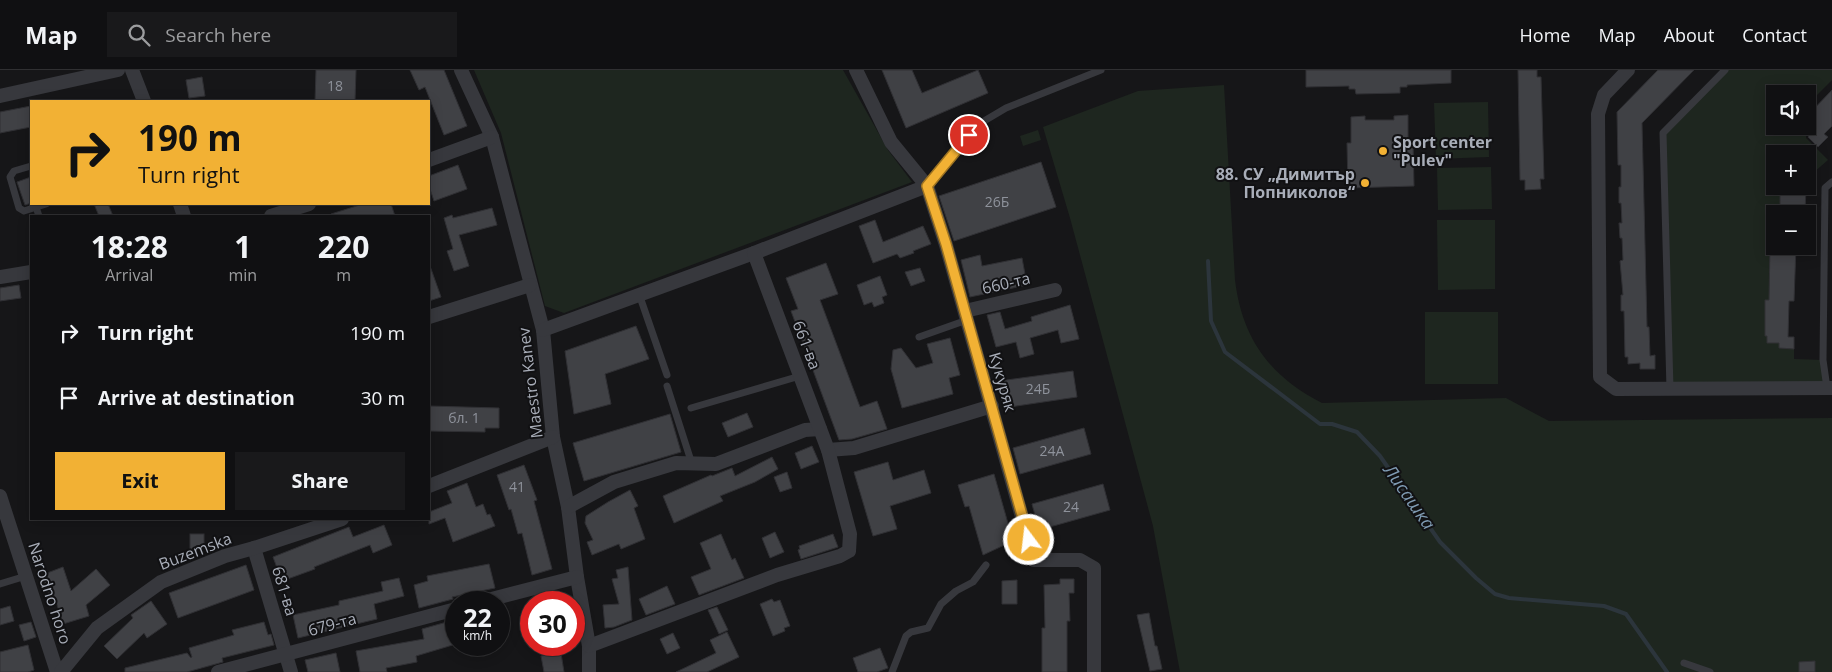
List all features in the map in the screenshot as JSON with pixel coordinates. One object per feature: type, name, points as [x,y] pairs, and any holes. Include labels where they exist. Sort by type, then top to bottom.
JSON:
[{"type":"street","points":[[0,96],[118,70]]},
{"type":"street","points":[[132,70],[144,100]]},
{"type":"street","name":"Maestro Kanev","points":[[461,70],[492,137],[543,330],[553,437],[568,507],[589,646],[589,672]]},
{"type":"street","name":"Кукуряк","points":[[856,70],[891,142],[927,186],[966,315],[1034,560],[1080,560],[1094,568],[1094,672]]},
{"type":"street","points":[[1628,70],[1604,95],[1598,114],[1600,378],[1616,389],[1830,388]]},
{"type":"street","points":[[430,160],[492,137]]},
{"type":"street","points":[[543,330],[754,253],[927,186]]},
{"type":"street","points":[[274,215],[306,205]]},
{"type":"street","name":"661-ва","points":[[589,646],[777,575],[849,552],[850,534],[828,450],[754,253]]},
{"type":"street","points":[[0,277],[30,272]]},
{"type":"street","points":[[430,317],[530,285]]},
{"type":"street","name":"660-та","points":[[966,315],[1055,290]]},
{"type":"street","points":[[828,450],[854,448],[992,406]]},
{"type":"street","points":[[568,507],[614,482],[676,463],[716,464],[805,430],[820,429]]},
{"type":"street","points":[[430,486],[553,437]]},
{"type":"street","name":"Narodno horo","points":[[0,496],[57,672]]},
{"type":"street","name":"Buzemska","points":[[61,672],[97,628],[161,582],[225,556],[339,520]]},
{"type":"street","name":"681-ва","points":[[254,548],[291,672]]},
{"type":"street","points":[[510,594],[577,576]]},
{"type":"street","name":"679-та","points":[[218,672],[445,612]]},
{"type":"lane","points":[[927,186],[979,124],[1006,108],[1101,70]]},
{"type":"lane","points":[[1670,389],[1663,133],[1725,70]]},
{"type":"lane","points":[[30,166],[14,171],[10,177],[19,208],[24,211],[43,205]]},
{"type":"lane","points":[[1830,388],[1823,360],[1825,188],[1832,182]]},
{"type":"lane","points":[[36,207],[39,215]]},
{"type":"lane","points":[[638,294],[667,375]]},
{"type":"lane","points":[[919,338],[966,315]]},
{"type":"lane","points":[[691,408],[800,376]]},
{"type":"lane","points":[[667,386],[692,464]]},
{"type":"lane","points":[[892,672],[906,636],[911,632],[928,628],[941,604],[956,591],[973,582],[986,565]]},
{"type":"lane","points":[[0,584],[26,576]]},
{"type":"lane","points":[[1690,672],[1684,663],[1710,672]]},
{"type":"shaded area","points":[[474,70],[843,70],[888,150],[912,182],[564,313],[545,306],[501,133]]},
{"type":"shaded area","points":[[1725,70],[1832,70],[1832,80],[1816,96],[1816,85],[1766,85],[1766,135],[1806,135],[1806,138],[1813,145],[1766,145],[1766,195],[1780,195],[1780,205],[1766,205],[1766,255],[1770,255],[1769,300],[1765,300],[1765,335],[1767,336],[1767,343],[1779,343],[1779,348],[1794,349],[1794,359],[1823,360],[1827,388],[1670,389],[1663,133]]},
{"type":"shaded area","points":[[1224,85],[1235,280],[1244,320],[1252,338],[1273,368],[1287,381],[1322,403],[1506,398],[1549,421],[1832,418],[1832,672],[1180,672],[1153,526],[1070,218],[1043,127],[1138,91]]},
{"type":"shaded area","points":[[1488,102],[1489,157],[1436,159],[1434,103]]},
{"type":"shaded area","points":[[1038,130],[1041,140],[1023,146],[1020,136]]},
{"type":"shaded area","points":[[1816,148],[1828,160],[1816,170]]},
{"type":"shaded area","points":[[1491,167],[1492,209],[1438,210],[1437,168]]},
{"type":"shaded area","points":[[1437,220],[1495,220],[1495,289],[1438,290]]},
{"type":"shaded area","points":[[1425,312],[1498,312],[1498,384],[1425,384]]},
{"type":"building","points":[[316,70],[356,70],[355,100],[315,100]]},
{"type":"building","points":[[410,70],[444,70],[467,126],[444,135],[425,87],[419,90]]},
{"type":"building","points":[[882,70],[912,70],[922,93],[978,70],[988,93],[906,128]]},
{"type":"building","points":[[1306,70],[1451,70],[1451,83],[1407,85],[1407,87],[1400,87],[1400,93],[1356,94],[1355,89],[1349,89],[1349,86],[1306,87]]},
{"type":"building","points":[[1518,70],[1537,70],[1537,77],[1541,77],[1544,179],[1540,179],[1541,189],[1525,190],[1525,180],[1520,180]]},
{"type":"building","points":[[1658,70],[1694,70],[1642,123],[1647,327],[1649,327],[1650,356],[1655,355],[1655,369],[1640,369],[1640,363],[1628,364],[1628,357],[1625,357],[1624,311],[1621,311],[1621,295],[1623,295],[1620,261],[1623,260],[1619,223],[1622,223],[1621,203],[1619,203],[1621,165],[1618,165],[1617,112]]},
{"type":"building","points":[[202,77],[205,96],[189,98],[186,80]]},
{"type":"building","points":[[1832,90],[1832,126],[1824,134],[1828,137],[1818,147],[1808,137],[1816,135],[1816,107]]},
{"type":"building","points":[[30,106],[30,127],[0,133],[0,112]]},
{"type":"building","points":[[1408,115],[1408,142],[1413,142],[1414,186],[1348,188],[1347,143],[1351,143],[1351,117],[1365,116],[1365,120],[1394,120],[1394,116]]},
{"type":"building","points":[[1041,162],[1056,207],[954,241],[939,196]]},
{"type":"building","points":[[458,165],[467,189],[434,201],[430,189],[430,176]]},
{"type":"building","points":[[30,177],[30,203],[25,205],[17,182]]},
{"type":"building","points":[[1780,195],[1806,195],[1805,205],[1780,205]]},
{"type":"building","points":[[94,205],[108,205],[113,215],[99,215]]},
{"type":"building","points":[[360,205],[391,205],[395,215],[332,215]]},
{"type":"building","points":[[492,208],[497,225],[459,235],[469,266],[454,271],[447,251],[453,249],[444,218],[452,215],[453,218]]},
{"type":"building","points":[[875,220],[883,242],[923,226],[931,244],[900,258],[897,254],[873,263],[859,226]]},
{"type":"building","points":[[980,255],[982,266],[1022,258],[1027,285],[970,297],[961,260]]},
{"type":"building","points":[[1770,255],[1796,255],[1794,301],[1789,301],[1788,337],[1794,337],[1794,349],[1779,348],[1779,343],[1767,343],[1767,336],[1765,336],[1765,300],[1769,300]]},
{"type":"building","points":[[826,263],[838,294],[820,300],[860,407],[877,401],[887,429],[852,439],[839,440],[791,311],[798,309],[786,278]]},
{"type":"building","points":[[430,266],[441,297],[430,301]]},
{"type":"building","points":[[920,268],[925,281],[911,286],[905,272]]},
{"type":"building","points":[[880,276],[887,295],[882,297],[884,303],[874,307],[872,302],[864,305],[857,285]]},
{"type":"building","points":[[19,285],[21,298],[0,301],[0,288]]},
{"type":"building","points":[[1070,305],[1079,339],[1061,343],[1058,330],[1030,338],[1034,354],[1020,358],[1016,342],[996,347],[987,315],[1000,312],[1005,329],[1032,321],[1031,317]]},
{"type":"building","points":[[636,326],[649,359],[605,374],[611,404],[574,414],[565,351]]},
{"type":"building","points":[[950,338],[960,375],[949,378],[953,394],[902,408],[891,369],[893,350],[901,348],[916,368],[933,363],[927,344]]},
{"type":"building","points":[[1073,371],[1077,397],[1003,408],[999,381]]},
{"type":"building","points":[[430,406],[499,408],[499,428],[485,428],[485,432],[430,431]]},
{"type":"building","points":[[747,413],[753,427],[728,437],[722,423]]},
{"type":"building","points":[[670,414],[681,452],[584,481],[573,443]]},
{"type":"building","points":[[1084,428],[1091,454],[1020,474],[1013,448]]},
{"type":"building","points":[[812,446],[819,462],[801,469],[795,453]]},
{"type":"building","points":[[772,457],[778,469],[755,482],[720,496],[723,501],[674,523],[663,496],[732,468],[735,476]]},
{"type":"building","points":[[888,462],[893,480],[924,470],[931,493],[890,506],[897,529],[873,536],[854,472]]},
{"type":"building","points":[[524,465],[537,500],[534,501],[552,569],[532,575],[522,533],[518,534],[511,509],[509,510],[497,475]]},
{"type":"building","points":[[787,472],[792,488],[780,492],[774,477]]},
{"type":"building","points":[[994,474],[1013,541],[983,555],[969,506],[965,507],[958,485]]},
{"type":"building","points":[[467,483],[476,507],[483,504],[487,515],[490,514],[495,526],[453,542],[445,518],[429,524],[430,512],[452,503],[447,491]]},
{"type":"building","points":[[1103,484],[1110,510],[1039,530],[1032,504]]},
{"type":"building","points":[[630,490],[638,506],[634,508],[645,539],[621,549],[619,544],[592,555],[587,542],[593,540],[585,523],[586,516]]},
{"type":"building","points":[[384,525],[392,545],[373,553],[370,545],[282,581],[273,557],[349,527],[353,537]]},
{"type":"building","points":[[775,532],[784,552],[770,558],[762,538]]},
{"type":"building","points":[[190,534],[204,534],[204,549],[190,549]]},
{"type":"building","points":[[721,534],[732,560],[735,558],[744,578],[699,595],[691,577],[711,569],[700,543]]},
{"type":"building","points":[[833,534],[838,547],[801,559],[798,550],[800,549],[799,546]]},
{"type":"building","points":[[489,564],[495,588],[481,591],[445,591],[445,601],[419,608],[414,585],[428,581],[427,576]]},
{"type":"building","points":[[246,565],[254,590],[178,618],[169,593]]},
{"type":"building","points":[[63,567],[71,591],[96,569],[110,585],[86,605],[89,616],[63,624],[54,595],[50,597],[42,575]]},
{"type":"building","points":[[628,567],[632,620],[614,627],[605,628],[603,605],[619,604],[612,579],[618,578],[616,570]]},
{"type":"building","points":[[399,578],[404,596],[374,604],[377,619],[298,638],[293,615],[339,605],[339,601],[383,591],[381,582]]},
{"type":"building","points":[[1060,579],[1074,579],[1074,593],[1069,593],[1070,621],[1067,621],[1067,672],[1042,672],[1042,628],[1045,628],[1044,585],[1060,584]]},
{"type":"building","points":[[1017,580],[1017,604],[1002,604],[1002,581]]},
{"type":"building","points":[[667,586],[675,604],[646,615],[639,599]]},
{"type":"building","points":[[772,599],[774,602],[780,600],[790,626],[784,628],[785,631],[773,636],[760,604]]},
{"type":"building","points":[[151,601],[167,624],[147,638],[144,633],[117,659],[104,646],[133,618],[131,615]]},
{"type":"building","points":[[10,606],[14,621],[0,625],[0,609]]},
{"type":"building","points":[[717,607],[728,630],[719,634],[708,610]]},
{"type":"building","points":[[1149,613],[1155,646],[1157,646],[1162,669],[1150,671],[1137,615]]},
{"type":"building","points":[[31,622],[36,637],[24,641],[19,625]]},
{"type":"building","points":[[264,622],[268,635],[271,634],[274,645],[222,658],[223,662],[187,672],[125,672],[125,668],[187,653],[191,658],[189,648],[234,635],[232,630]]},
{"type":"building","points":[[445,623],[445,647],[416,656],[417,662],[386,668],[387,672],[360,672],[356,651],[424,639],[422,629]]},
{"type":"building","points":[[727,632],[739,657],[707,672],[676,672],[716,653],[710,640]]},
{"type":"building","points":[[673,633],[680,648],[667,654],[660,639]]},
{"type":"building","points":[[28,645],[34,670],[28,672],[0,672],[0,652]]},
{"type":"building","points":[[880,648],[888,668],[877,672],[858,672],[853,658]]},
{"type":"building","points":[[336,653],[340,672],[308,672],[305,660]]},
{"type":"building","points":[[541,656],[561,656],[564,672],[544,672]]},
{"type":"building","points":[[1815,661],[1815,672],[1799,672],[1799,662]]},
{"type":"waterway","name":"Лисашка","points":[[1208,261],[1211,321],[1225,352],[1320,424],[1332,424],[1357,432],[1380,456],[1440,542],[1476,578],[1495,594],[1509,598],[1604,606],[1626,614],[1667,672]]},
{"type":"place","name":"Sport center \"Pulev\"","points":[[1383,151]]},
{"type":"place","name":"88. СУ „Димитър Попниколов“","points":[[1365,183]]},
{"type":"route","points":[[969,135],[927,186],[946,244],[1029,540]]}]
